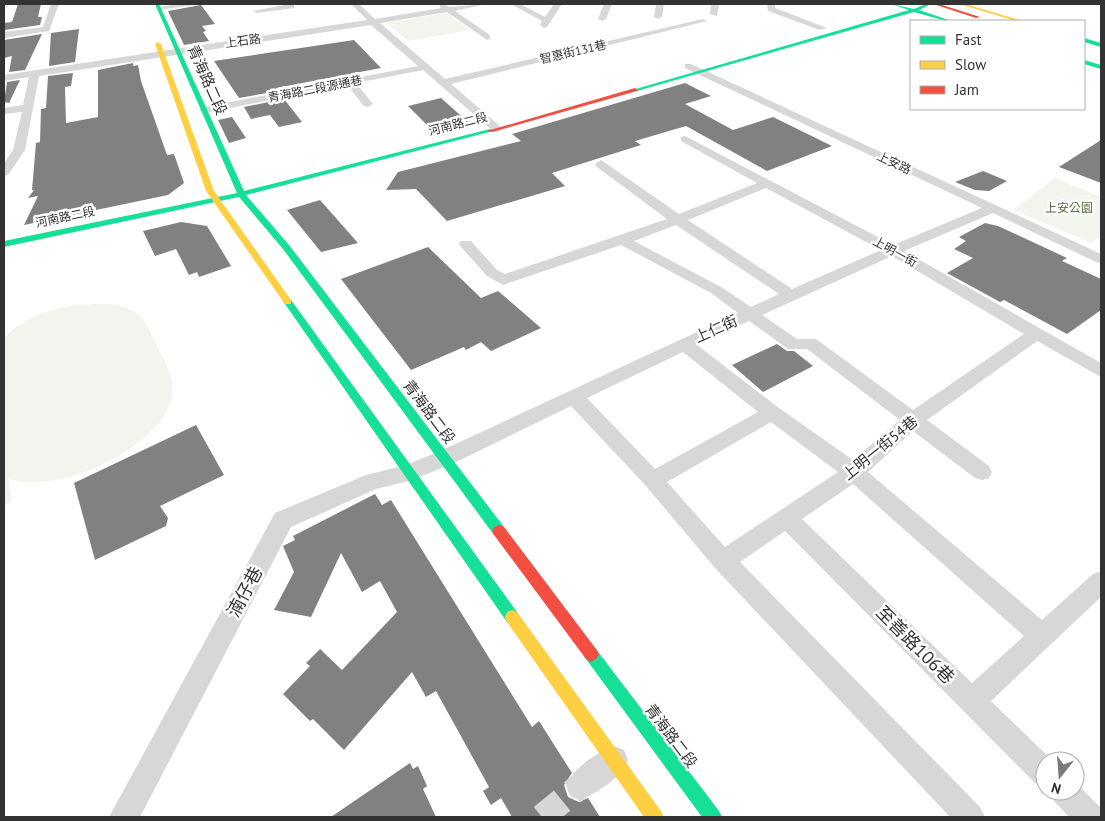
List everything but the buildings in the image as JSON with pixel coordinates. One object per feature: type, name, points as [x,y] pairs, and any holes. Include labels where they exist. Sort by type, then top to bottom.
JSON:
[{"type":"main road","points":[[961,4],[1017,20]]},
{"type":"main road","points":[[915,5],[948,20]]},
{"type":"main road","points":[[915,5],[971,20]]},
{"type":"main road","points":[[915,5],[989,20]]},
{"type":"main road","name":"河南路二段","points":[[492,125],[688,66],[823,28],[915,5]]},
{"type":"main road","name":"河南路二段","points":[[4,244],[239,189],[700,71],[915,5]]},
{"type":"main road","name":"青海路二段","points":[[158,6],[239,189],[286,246],[713,817]]},
{"type":"main road","points":[[155,37],[213,195],[409,474],[655,817]]},
{"type":"main road","points":[[1085,40],[1101,45]]},
{"type":"main road","points":[[1085,48],[1101,53]]},
{"type":"main road","points":[[1085,54],[1101,59]]},
{"type":"main road","points":[[1085,62],[1101,67]]},
{"type":"main road","name":"河南路二段","points":[[4,234],[213,195]]},
{"type":"street","points":[[4,35],[46,29],[55,4]]},
{"type":"street","points":[[158,6],[196,4]]},
{"type":"street","points":[[355,4],[373,22],[492,125]]},
{"type":"street","name":"上石路","points":[[4,78],[161,54],[269,33],[373,22],[444,7],[482,4]]},
{"type":"street","points":[[515,4],[543,22],[558,4]]},
{"type":"street","points":[[602,20],[608,4]]},
{"type":"street","points":[[658,17],[660,4]]},
{"type":"street","points":[[714,14],[715,4]]},
{"type":"street","points":[[262,20],[256,10],[291,5],[296,17]]},
{"type":"street","points":[[444,7],[487,37]]},
{"type":"street","points":[[771,7],[823,28]]},
{"type":"street","name":"智惠街131巷","points":[[443,83],[703,21]]},
{"type":"street","points":[[31,44],[35,31]]},
{"type":"street","name":"上安路","points":[[688,66],[1101,259]]},
{"type":"street","name":"青海路二段源通巷","points":[[204,110],[425,67]]},
{"type":"street","points":[[4,172],[19,150],[35,73]]},
{"type":"street","points":[[350,82],[368,104]]},
{"type":"street","points":[[4,111],[28,108]]},
{"type":"street","name":"上明一街","points":[[685,139],[892,250],[1101,371]]},
{"type":"street","points":[[4,153],[19,150]]},
{"type":"street","points":[[600,164],[676,219],[791,295]]},
{"type":"street","points":[[466,244],[492,273],[503,280],[622,240],[767,184]]},
{"type":"street","name":"上仁街","points":[[445,458],[791,295],[892,250],[992,209]]},
{"type":"street","points":[[622,240],[716,290],[794,345],[810,343],[877,390],[982,472]]},
{"type":"street","name":"上明一街54巷","points":[[722,561],[854,472],[913,420],[1036,334]]},
{"type":"street","points":[[684,344],[854,472],[1042,636]]},
{"type":"street","points":[[574,397],[654,480],[722,561],[970,817]]},
{"type":"street","points":[[654,480],[772,412]]},
{"type":"street","name":"湳仔巷","points":[[124,817],[283,520],[373,481],[409,474],[445,458]]},
{"type":"street","name":"至善路106巷","points":[[786,517],[1035,762]]},
{"type":"street","points":[[972,701],[1101,582]]},
{"type":"street","points":[[580,786],[614,760]]},
{"type":"street","points":[[1074,801],[1090,817]]},
{"type":"green space","points":[[446,13],[470,30],[408,41],[387,23]]},
{"type":"green space","name":"上安公園","points":[[1055,178],[1101,197],[1101,236],[1092,243],[1013,210]]},
{"type":"green space","points":[[108,304],[134,311],[144,321],[152,335],[171,377],[173,390],[172,397],[163,416],[148,434],[127,450],[103,464],[52,481],[28,482],[8,478],[12,501],[4,505],[4,338],[14,328],[26,321],[52,310],[80,305]]},
{"type":"tunnel","points":[[542,817],[580,786]]},
{"type":"traffic: fast","points":[[157,4],[241,194],[286,247],[499,531]]},
{"type":"traffic: fast","points":[[893,4],[947,20]]},
{"type":"traffic: fast","points":[[635,90],[915,10],[929,4]]},
{"type":"traffic: fast","points":[[1085,40],[1101,45]]},
{"type":"traffic: fast","points":[[1085,62],[1101,67]]},
{"type":"traffic: fast","points":[[4,244],[241,194],[490,131]]},
{"type":"traffic: fast","points":[[288,302],[512,617]]},
{"type":"traffic: fast","points":[[591,654],[713,817]]},
{"type":"traffic: slow","points":[[961,4],[1017,20]]},
{"type":"traffic: slow","points":[[158,44],[210,191],[288,302]]},
{"type":"traffic: slow","points":[[512,617],[655,817]]},
{"type":"traffic: jam","points":[[935,4],[978,17]]},
{"type":"traffic: jam","points":[[490,131],[635,90]]},
{"type":"traffic: jam","points":[[499,531],[591,654]]}]
